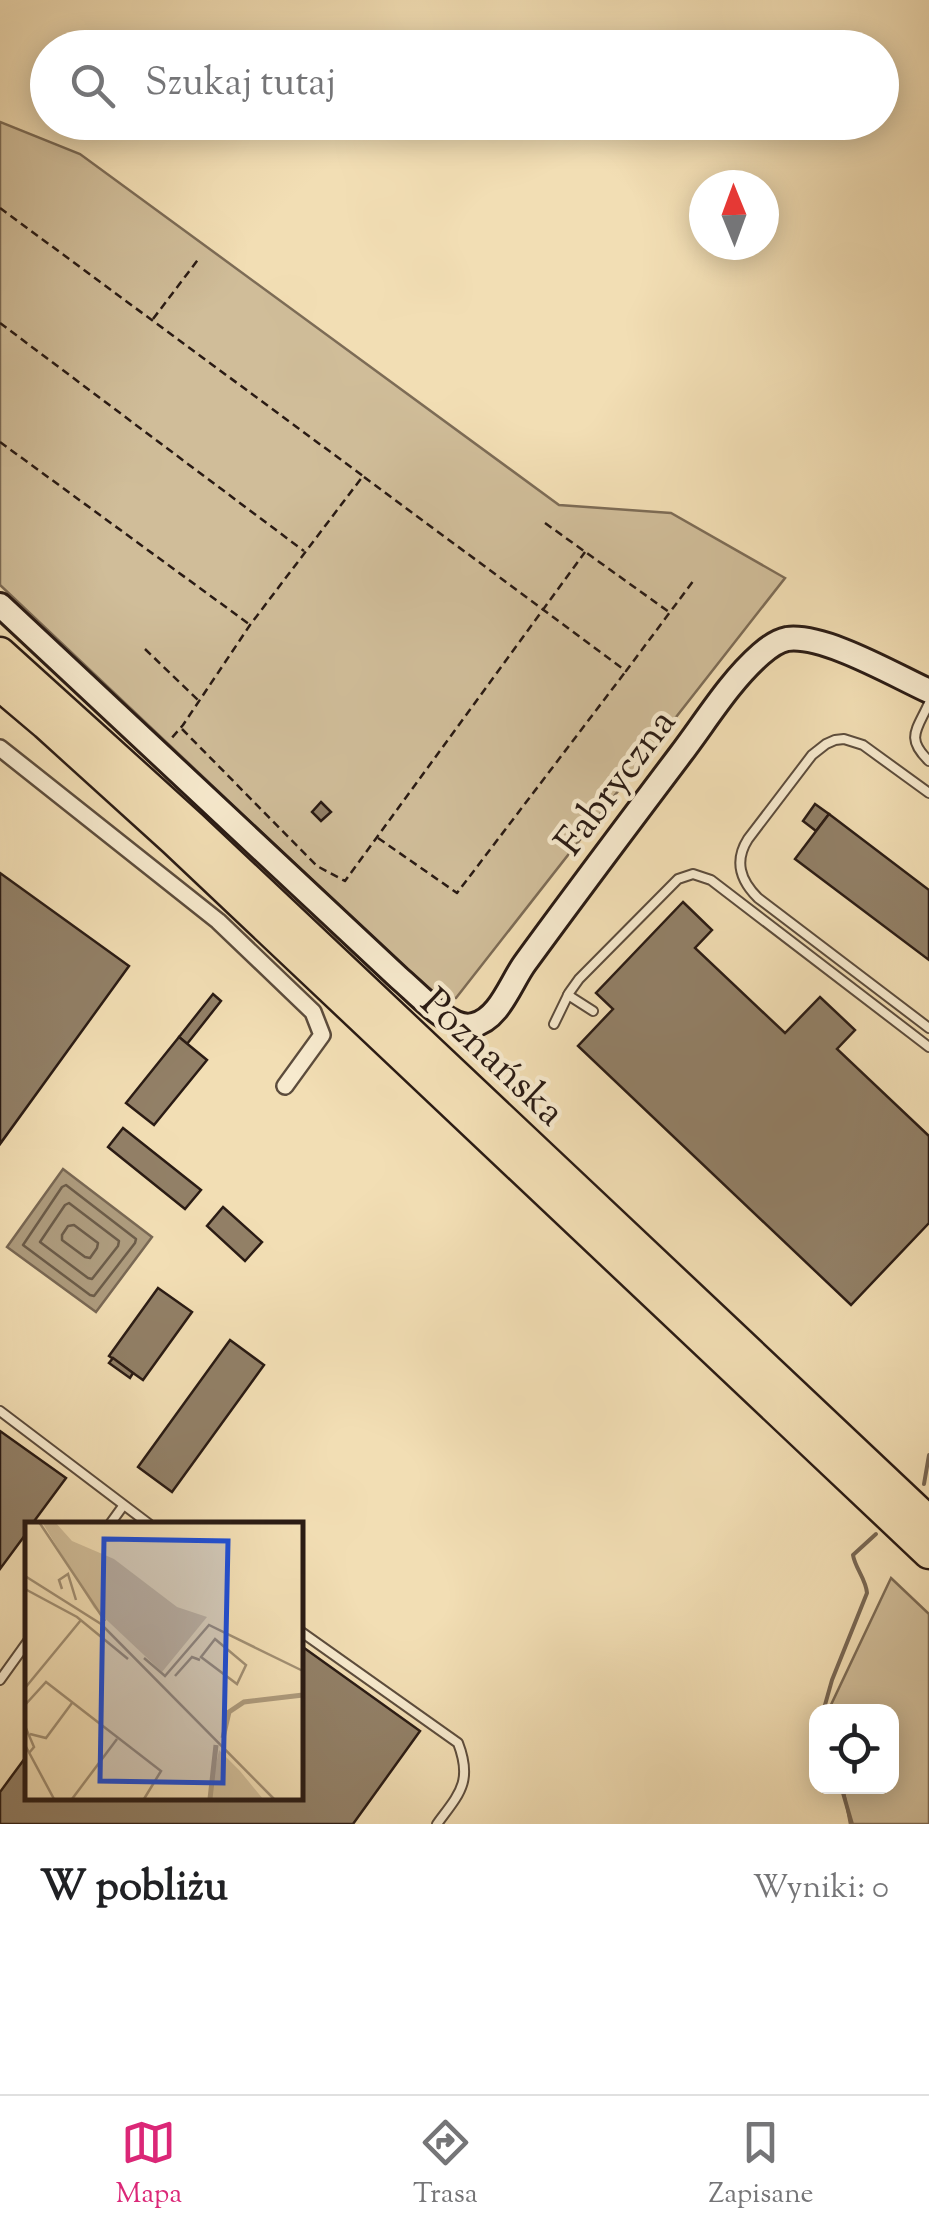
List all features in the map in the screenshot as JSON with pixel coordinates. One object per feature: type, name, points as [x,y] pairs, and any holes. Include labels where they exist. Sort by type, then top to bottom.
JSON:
[{"type":"highway","name":"Poznańska","points":[[0,653],[192,826],[929,1522]]},
{"type":"highway","name":"Poznańska","points":[[0,685],[174,840],[929,1552]]},
{"type":"street","points":[[0,605],[159,752]]},
{"type":"street","name":"Fabryczna","points":[[159,752],[399,978],[444,1016],[460,1025],[478,1024],[492,1015],[646,799],[761,653],[775,643],[792,639],[821,643],[929,691]]},
{"type":"street","points":[[0,748],[218,921],[313,1012],[322,1036],[285,1086]]},
{"type":"lane","points":[[929,704],[914,742],[929,761]]},
{"type":"lane","points":[[929,792],[863,745],[835,740],[812,755],[740,852],[744,881],[758,898],[929,1028]]},
{"type":"lane","points":[[554,1024],[579,980],[678,879],[699,874],[929,1047]]},
{"type":"lane","points":[[568,996],[593,1011]]},
{"type":"lane","points":[[0,1411],[145,1522]]},
{"type":"lane","points":[[111,1522],[123,1506]]},
{"type":"lane","points":[[302,1633],[458,1743],[466,1770],[464,1785],[437,1824]]},
{"type":"lane","points":[[0,1680],[25,1645]]},
{"type":"path","points":[[0,208],[626,671]]},
{"type":"path","points":[[152,320],[200,257]]},
{"type":"path","points":[[0,323],[306,552]]},
{"type":"path","points":[[0,442],[250,624]]},
{"type":"path","points":[[159,752],[181,728],[250,624],[363,476]]},
{"type":"path","points":[[545,524],[670,612]]},
{"type":"path","points":[[181,728],[317,866],[345,881],[585,552]]},
{"type":"path","points":[[377,838],[457,894],[694,580]]},
{"type":"path","points":[[144,650],[199,700]]},
{"type":"shaded area","points":[[0,122],[30,134],[30,140],[45,140],[80,154],[559,505],[671,513],[785,578],[456,998],[436,997],[0,585]]},
{"type":"shaded area","points":[[891,1578],[929,1614],[929,1824],[850,1824],[844,1794],[899,1794],[899,1704],[831,1704]]},
{"type":"water","points":[[63,1169],[152,1237],[96,1312],[7,1247]]},
{"type":"building","points":[[321,802],[331,812],[321,821],[312,812]]},
{"type":"building","points":[[815,804],[829,814],[816,831],[803,821]]},
{"type":"building","points":[[829,814],[929,890],[929,960],[795,859]]},
{"type":"building","points":[[0,873],[129,966],[0,1144]]},
{"type":"building","points":[[683,902],[712,930],[695,948],[785,1033],[820,997],[855,1030],[837,1049],[929,1136],[929,1223],[851,1305],[578,1046],[613,1009],[596,993]]},
{"type":"building","points":[[213,994],[221,1001],[187,1044],[179,1037]]},
{"type":"building","points":[[179,1037],[207,1060],[154,1125],[126,1103]]},
{"type":"building","points":[[123,1128],[201,1190],[185,1209],[108,1147]]},
{"type":"building","points":[[223,1207],[262,1242],[245,1261],[207,1226]]},
{"type":"building","points":[[158,1288],[192,1312],[143,1380],[109,1356]]},
{"type":"building","points":[[230,1340],[264,1365],[172,1492],[138,1467]]},
{"type":"building","points":[[113,1358],[133,1373],[130,1378],[109,1363]]},
{"type":"building","points":[[0,1431],[66,1478],[33,1522],[25,1522],[25,1535],[0,1569]]},
{"type":"building","points":[[302,1646],[420,1731],[353,1824],[0,1824],[0,1792],[25,1758],[25,1799],[302,1799]]},
{"type":"waterway","points":[[924,1484],[929,1455]]},
{"type":"waterway","points":[[825,1704],[867,1593],[853,1555],[876,1534]]},
{"type":"waterway","points":[[843,1794],[852,1824]]}]
